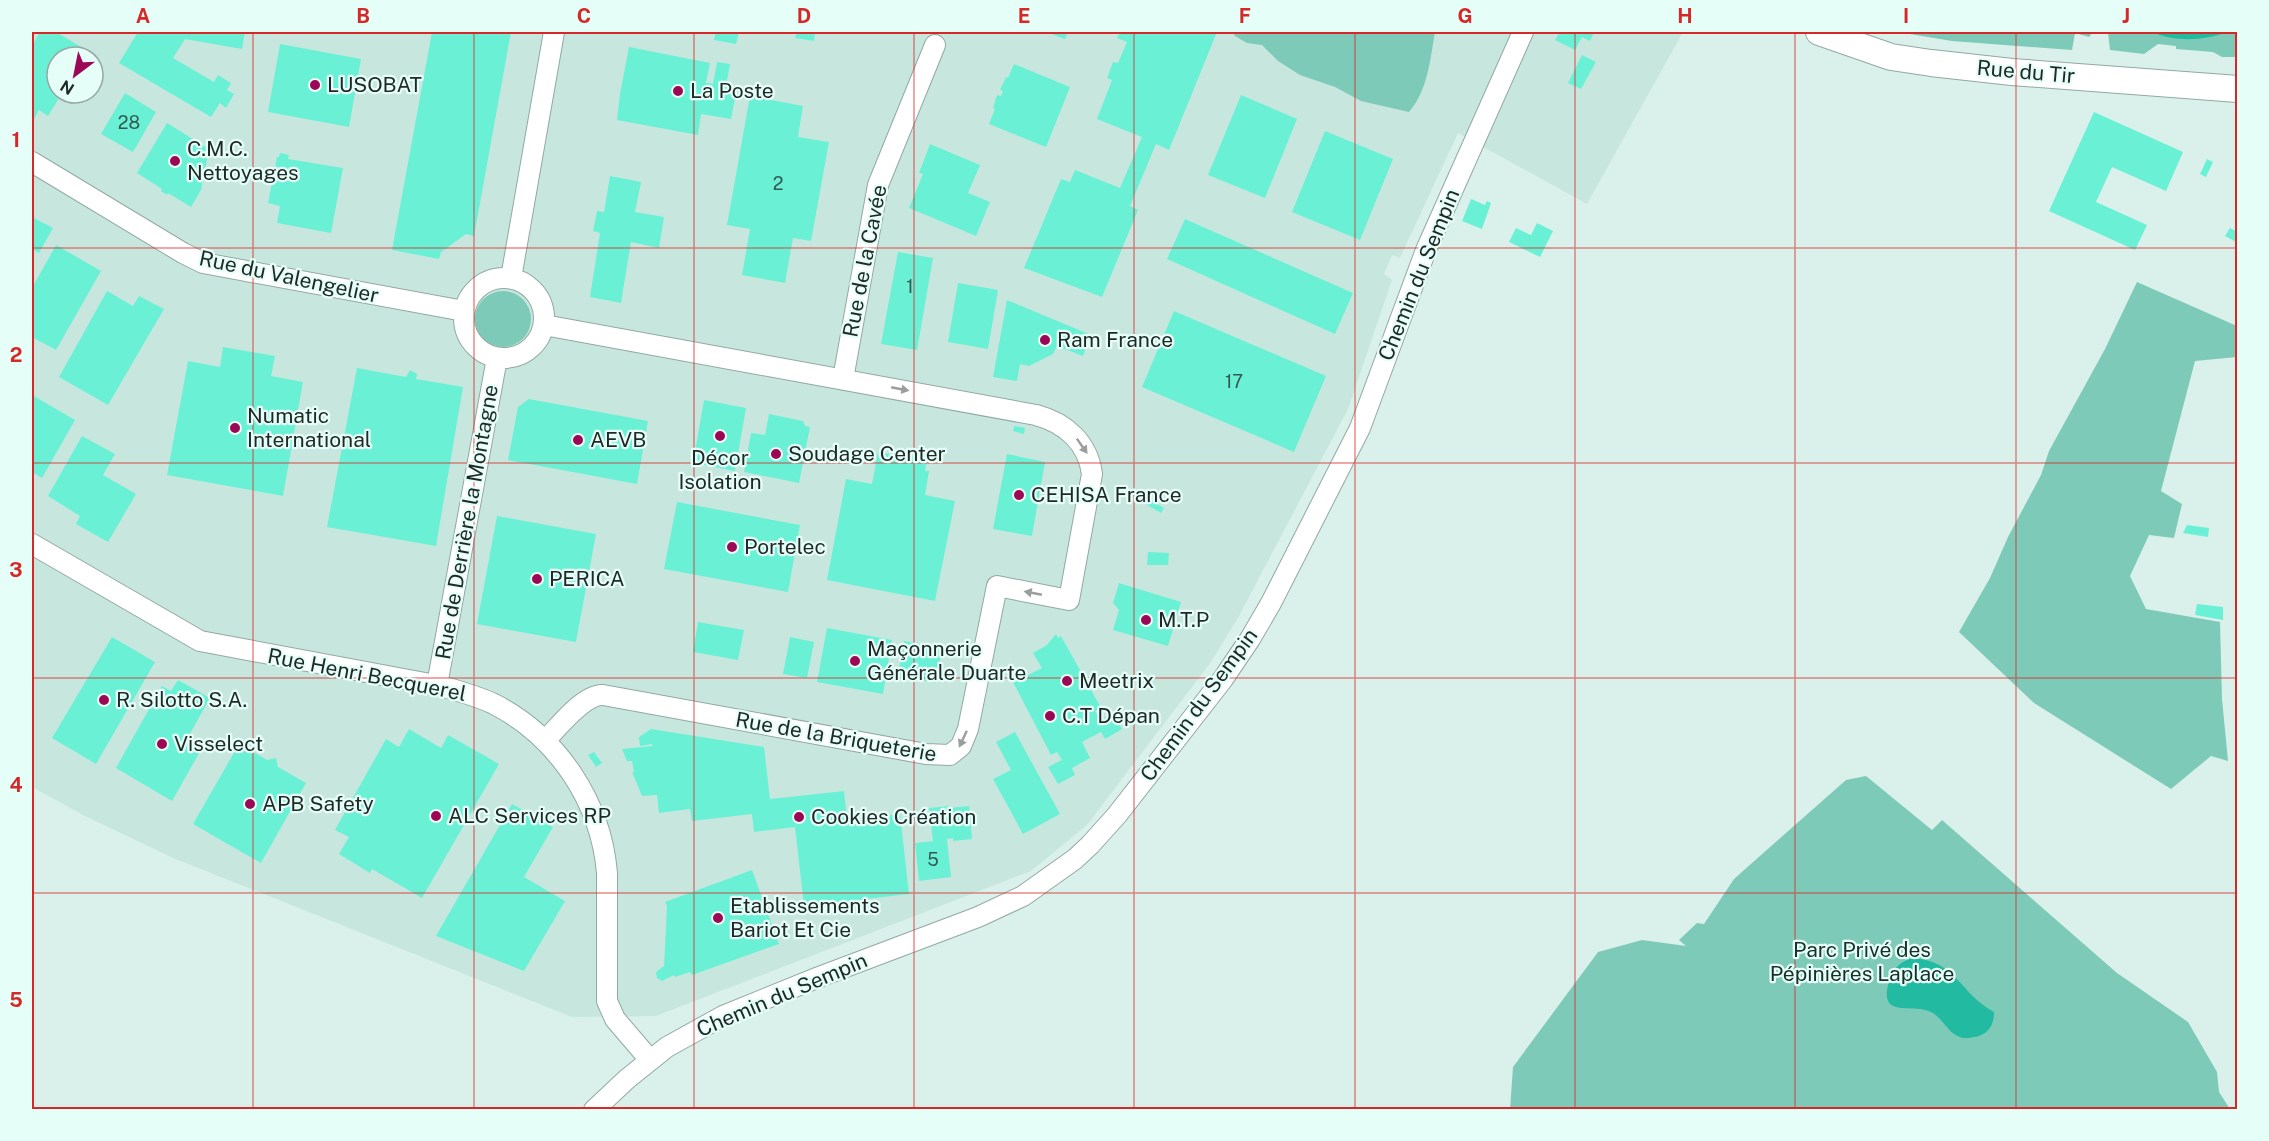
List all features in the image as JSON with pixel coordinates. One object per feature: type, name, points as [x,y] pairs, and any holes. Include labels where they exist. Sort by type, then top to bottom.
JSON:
[{"type":"main road","name":"Rue du Tir","points":[[1819,32],[1891,57],[2012,72],[2238,89]]},
{"type":"main road","name":"Rue du Tir","points":[[1855,32],[1921,48],[2040,60],[2238,73]]},
{"type":"street","points":[[511,278],[554,32]]},
{"type":"street","name":"Chemin du Sempin","points":[[594,1110],[650,1060],[693,1031],[743,1007],[978,917],[1023,896],[1075,859],[1117,815],[1223,679],[1246,646],[1271,603],[1360,428],[1422,259],[1522,33]]},
{"type":"street","name":"Rue de la Cavée","points":[[843,379],[878,185],[935,45]]},
{"type":"street","name":"Rue du Valengelier","points":[[32,162],[203,263],[464,311]]},
{"type":"street","points":[[511,278],[524,283],[535,292],[542,304],[543,325],[538,340],[527,351],[512,357],[497,358],[479,350],[470,341],[465,330],[464,311],[470,295],[483,283],[494,279],[511,278]]},
{"type":"street","points":[[543,325],[843,379]]},
{"type":"street","name":"Rue de Derrière la Montagne","points":[[437,685],[497,358]]},
{"type":"street","name":"Rue de la Briqueterie","points":[[545,741],[584,702],[597,695],[935,755],[950,755],[961,746],[968,729],[997,586],[1069,600],[1092,474],[1090,460],[1074,436],[1047,418],[843,379]]},
{"type":"street","name":"Rue Henri Becquerel","points":[[32,544],[200,640],[437,685],[493,703],[521,720],[545,741],[573,775],[596,821],[607,873],[607,1001],[615,1019],[650,1060]]},
{"type":"shaded area","points":[[32,32],[1683,32],[1587,204],[1458,133],[1400,258],[1392,255],[1384,274],[1392,280],[1348,409],[1239,616],[1211,662],[1087,825],[1031,871],[656,1016],[572,1017],[171,857],[85,816],[32,787]]},
{"type":"shaded area","points":[[2152,32],[2227,32],[2209,37],[2180,39]]},
{"type":"shaded area","points":[[1913,958],[1928,960],[1949,971],[1973,996],[1994,1012],[1992,1024],[1987,1031],[1977,1037],[1962,1037],[1952,1032],[1931,1012],[1892,1005],[1888,1000],[1887,991],[1890,978],[1899,965]]},
{"type":"green space","points":[[1233,32],[1435,32],[1424,84],[1409,112],[1361,101],[1335,87],[1300,75],[1278,61],[1262,45],[1247,43],[1235,36]]},
{"type":"green space","points":[[1898,32],[2093,32],[2089,37],[2075,33],[2072,50],[1952,41]]},
{"type":"green space","points":[[2108,32],[2237,32],[2237,57],[2222,57],[2213,52],[2176,49],[2176,46],[2158,44],[2144,54],[2110,50]]},
{"type":"green space","points":[[2137,282],[2237,326],[2237,357],[2195,361],[2161,491],[2182,504],[2174,538],[2149,535],[2130,576],[2146,609],[2220,622],[2222,699],[2228,761],[2211,756],[2171,789],[2034,703],[1959,632],[1990,578],[2008,537],[2041,475],[2049,451],[2105,349]]},
{"type":"green space","points":[[497,291],[509,291],[519,295],[527,303],[531,319],[527,335],[519,343],[509,347],[497,347],[487,343],[479,335],[475,325],[475,313],[479,303],[487,295]]},
{"type":"green space","name":"Parc Privé des Pépinières Laplace","points":[[1866,776],[1932,830],[1942,820],[2117,973],[2188,1022],[2217,1072],[2219,1092],[2230,1109],[1510,1110],[1513,1067],[1598,952],[1642,940],[1686,946],[1679,940],[1697,923],[1704,924],[1734,879],[1846,780]]},
{"type":"building","points":[[40,32],[56,32],[78,45],[45,45],[45,105],[55,105],[48,116],[39,110],[32,123],[32,46]]},
{"type":"building","points":[[138,32],[245,32],[242,49],[185,39],[173,58],[214,82],[218,75],[231,83],[227,90],[234,94],[226,108],[220,103],[211,117],[119,63]]},
{"type":"building","points":[[432,32],[511,32],[474,236],[466,234],[441,252],[439,259],[392,250]]},
{"type":"building","points":[[716,32],[739,32],[736,44],[714,40]]},
{"type":"building","points":[[797,32],[815,32],[814,41],[795,38]]},
{"type":"building","points":[[1046,32],[1068,32],[1065,39]]},
{"type":"building","points":[[1120,32],[1217,32],[1169,150],[1156,144],[1130,206],[1138,210],[1102,297],[1024,268],[1061,179],[1070,182],[1075,170],[1120,188],[1142,137],[1097,119],[1112,80],[1107,78],[1113,62],[1118,63],[1127,42],[1117,38]]},
{"type":"building","points":[[1560,32],[1594,32],[1590,41],[1582,37],[1575,50],[1555,40]]},
{"type":"building","name":"LUSOBAT","points":[[280,44],[361,59],[349,127],[268,112]]},
{"type":"building","name":"La Poste","points":[[629,47],[710,63],[706,83],[713,84],[717,62],[730,64],[726,86],[737,88],[731,119],[701,114],[698,135],[617,120]]},
{"type":"building","points":[[1582,55],[1596,62],[1581,89],[1568,83]]},
{"type":"building","points":[[1014,64],[1070,87],[1046,147],[989,124],[997,95],[1001,96],[1003,91],[1000,90]]},
{"type":"building","points":[[125,93],[156,112],[133,152],[101,134]]},
{"type":"building","points":[[1241,95],[1297,119],[1265,198],[1208,175]]},
{"type":"building","points":[[750,96],[803,106],[798,137],[829,142],[811,241],[793,238],[785,283],[742,275],[750,229],[727,225]]},
{"type":"building","points":[[2094,112],[2183,152],[2166,191],[2112,167],[2096,202],[2147,225],[2135,250],[2049,211]]},
{"type":"building","name":"C.M.C. Nettoyages","points":[[167,123],[209,149],[201,190],[191,207],[168,193],[167,195],[161,191],[162,189],[137,173]]},
{"type":"building","points":[[1325,131],[1393,159],[1360,240],[1292,212]]},
{"type":"building","points":[[930,144],[980,165],[968,193],[990,202],[976,236],[909,208],[923,174],[919,173]]},
{"type":"building","points":[[280,153],[289,155],[288,159],[343,168],[331,233],[277,223],[280,206],[268,203],[277,157]]},
{"type":"building","points":[[2207,159],[2213,162],[2206,177],[2200,174]]},
{"type":"building","points":[[610,176],[641,182],[635,212],[664,217],[659,248],[631,242],[621,303],[590,297],[600,233],[593,231],[597,211],[604,212]]},
{"type":"building","points":[[1471,199],[1485,205],[1487,201],[1491,203],[1482,229],[1462,221]]},
{"type":"building","points":[[34,218],[53,228],[39,253],[34,250],[32,254],[32,222]]},
{"type":"building","points":[[1185,219],[1353,293],[1335,334],[1167,259]]},
{"type":"building","points":[[1537,223],[1553,231],[1540,257],[1509,242],[1516,228],[1531,235]]},
{"type":"building","points":[[2230,228],[2238,232],[2238,243],[2225,236]]},
{"type":"building","points":[[56,245],[101,271],[56,350],[32,337],[32,288]]},
{"type":"building","points":[[898,252],[933,258],[917,350],[881,344]]},
{"type":"building","points":[[958,283],[998,290],[988,349],[948,342]]},
{"type":"building","points":[[107,291],[133,306],[139,296],[164,309],[108,405],[59,377]]},
{"type":"building","name":"Ram France","points":[[1007,300],[1091,335],[1083,356],[1057,346],[1053,354],[1029,366],[1020,364],[1017,381],[993,377]]},
{"type":"building","points":[[1174,311],[1326,376],[1294,452],[1142,387]]},
{"type":"building","name":"Numatic International","points":[[223,347],[275,356],[271,376],[303,382],[283,496],[167,475],[188,361],[220,367]]},
{"type":"building","points":[[357,368],[406,377],[410,370],[417,374],[416,379],[463,387],[436,546],[327,527]]},
{"type":"building","points":[[32,395],[75,420],[42,478],[32,472]]},
{"type":"building","name":"AEVB","points":[[529,399],[648,421],[637,484],[508,460],[518,407]]},
{"type":"building","name":"Décor Isolation","points":[[704,400],[746,408],[735,471],[693,463]]},
{"type":"building","name":"Soudage Center","points":[[769,414],[803,421],[805,426],[810,427],[799,483],[744,472],[751,433],[765,435]]},
{"type":"building","points":[[1014,426],[1025,428],[1024,434],[1013,431]]},
{"type":"building","points":[[82,436],[115,454],[103,475],[136,494],[108,542],[76,524],[80,516],[48,496]]},
{"type":"building","points":[[878,452],[912,458],[913,454],[922,456],[921,459],[927,460],[925,471],[929,471],[925,495],[955,501],[935,601],[827,580],[846,479],[872,484]]},
{"type":"building","name":"CEHISA France","points":[[1007,454],[1045,462],[1032,536],[993,529]]},
{"type":"building","points":[[1150,500],[1164,508],[1161,513],[1147,505]]},
{"type":"building","name":"Portelec","points":[[677,502],[800,525],[788,592],[664,569]]},
{"type":"building","name":"PERICA","points":[[497,516],[596,534],[576,642],[477,624]]},
{"type":"building","points":[[2187,525],[2209,528],[2208,537],[2183,533]]},
{"type":"building","points":[[1148,552],[1169,553],[1168,565],[1147,565]]},
{"type":"building","name":"M.T.P","points":[[1119,583],[1181,602],[1168,646],[1113,630],[1119,610],[1113,603]]},
{"type":"building","points":[[2197,604],[2223,607],[2223,620],[2195,615]]},
{"type":"building","points":[[698,622],[744,630],[738,660],[693,652]]},
{"type":"building","name":"Maçonnerie Générale Duarte","points":[[827,628],[892,640],[883,694],[817,682]]},
{"type":"building","points":[[1056,634],[1058,638],[1061,636],[1101,708],[1095,711],[1100,720],[1113,713],[1122,729],[1105,739],[1101,732],[1082,742],[1090,758],[1072,768],[1075,775],[1058,784],[1048,767],[1062,760],[1057,752],[1051,755],[1013,682],[1016,680],[1014,677],[1028,675],[1042,668],[1033,653],[1047,645]]},
{"type":"building","name":"R. Silotto S.A.","points":[[112,637],[155,662],[96,764],[52,738]]},
{"type":"building","points":[[790,637],[814,642],[807,678],[783,674]]},
{"type":"building","points":[[904,641],[942,648],[936,683],[898,676]]},
{"type":"building","name":"Visselect","points":[[178,680],[210,698],[187,739],[202,748],[172,801],[116,768],[162,686],[171,691]]},
{"type":"building","points":[[409,729],[441,748],[448,735],[499,764],[422,898],[372,869],[370,873],[339,854],[349,837],[335,830],[386,739],[399,747]]},
{"type":"building","name":"Cookies Création","points":[[651,729],[764,747],[770,799],[844,791],[847,820],[900,814],[909,894],[804,906],[795,827],[754,832],[752,814],[692,821],[690,809],[659,813],[657,795],[642,796],[632,772],[634,772],[632,761],[627,761],[622,749],[652,746],[652,744],[640,746],[639,737]]},
{"type":"building","points":[[1015,732],[1060,814],[1023,834],[993,779],[1011,770],[996,742]]},
{"type":"building","name":"APB Safety","points":[[239,744],[267,760],[276,758],[278,767],[306,783],[261,863],[193,824]]},
{"type":"building","points":[[594,752],[602,763],[596,767],[588,755]]},
{"type":"building","points":[[512,804],[553,827],[524,877],[565,901],[524,971],[436,936]]},
{"type":"building","points":[[949,806],[950,808],[969,806],[972,839],[953,841],[953,838],[947,839],[951,877],[919,881],[915,843],[933,841],[929,808]]},
{"type":"building","name":"Etablissements Bariot Et Cie","points":[[752,870],[779,944],[692,975],[690,972],[675,977],[674,975],[662,981],[657,978],[656,972],[664,966],[667,906],[665,902]]},
{"type":"place","name":"LUSOBAT","points":[[315,85]]},
{"type":"place","name":"La Poste","points":[[678,91]]},
{"type":"place","name":"C.M.C. Nettoyages","points":[[175,161]]},
{"type":"place","name":"Ram France","points":[[1045,340]]},
{"type":"place","name":"Numatic International","points":[[235,428]]},
{"type":"place","name":"Décor Isolation","points":[[720,436]]},
{"type":"place","name":"AEVB","points":[[578,440]]},
{"type":"place","name":"Soudage Center","points":[[776,454]]},
{"type":"place","name":"CEHISA France","points":[[1019,495]]},
{"type":"place","name":"Portelec","points":[[732,547]]},
{"type":"place","name":"PERICA","points":[[537,579]]},
{"type":"place","name":"M.T.P","points":[[1146,620]]},
{"type":"place","name":"Maçonnerie Générale Duarte","points":[[855,661]]},
{"type":"place","name":"Meetrix","points":[[1067,681]]},
{"type":"place","name":"R. Silotto S.A.","points":[[104,700]]},
{"type":"place","name":"C.T Dépan","points":[[1050,716]]},
{"type":"place","name":"Visselect","points":[[162,744]]},
{"type":"place","name":"APB Safety","points":[[250,804]]},
{"type":"place","name":"ALC Services RP","points":[[436,816]]},
{"type":"place","name":"Cookies Création","points":[[799,817]]},
{"type":"place","name":"Etablissements Bariot Et Cie","points":[[718,918]]}]
